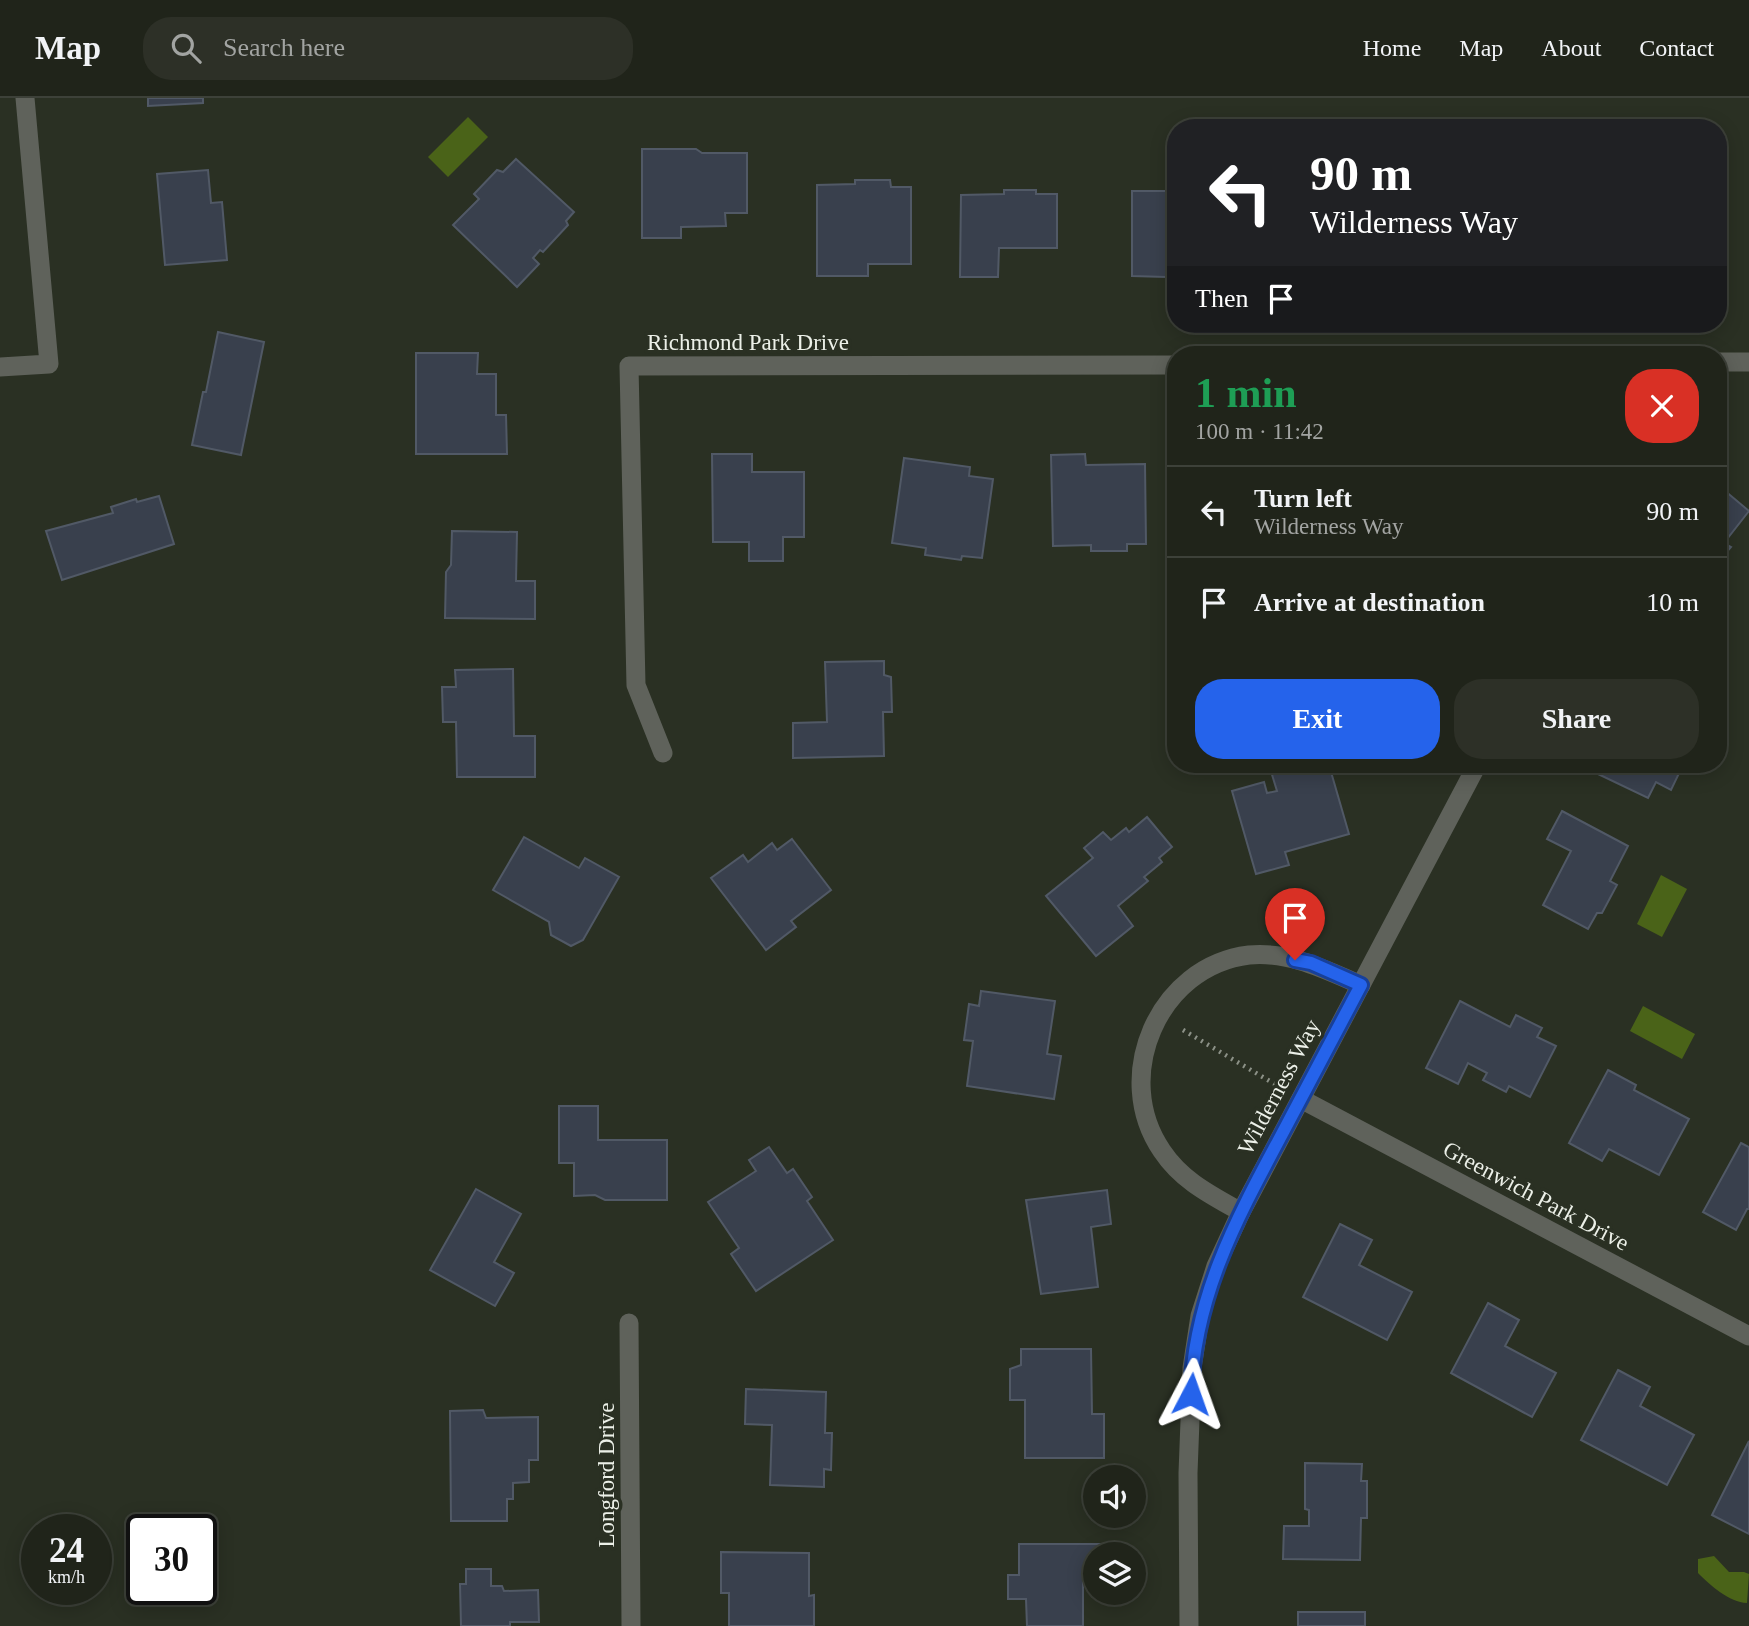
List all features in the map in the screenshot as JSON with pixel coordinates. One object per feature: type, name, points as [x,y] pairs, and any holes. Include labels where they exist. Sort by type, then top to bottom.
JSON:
[{"type":"street","points":[[0,367],[49,364],[25,98]]},
{"type":"street","points":[[1727,362],[1749,362]]},
{"type":"street","name":"Richmond Park Drive","points":[[663,753],[636,685],[629,366],[1167,365]]},
{"type":"street","name":"Wilderness Way","points":[[1189,1626],[1188,1474],[1192,1368],[1200,1316],[1212,1279],[1241,1212],[1473,773]]},
{"type":"street","points":[[1241,1212],[1190,1183],[1178,1172],[1160,1149],[1148,1124],[1142,1097],[1141,1068],[1146,1041],[1158,1016],[1175,993],[1197,975],[1222,962],[1249,955],[1279,956],[1311,963],[1361,985]]},
{"type":"street","name":"Greenwich Park Drive","points":[[1301,1099],[1749,1336]]},
{"type":"street","name":"Longford Drive","points":[[629,1323],[631,1626]]},
{"type":"path","points":[[1158,1016],[1301,1099]]},
{"type":"shaded area","points":[[468,117],[488,137],[448,177],[428,157]]},
{"type":"shaded area","points":[[1661,875],[1687,889],[1662,937],[1637,924]]},
{"type":"shaded area","points":[[1643,1006],[1695,1034],[1682,1059],[1630,1031]]},
{"type":"shaded area","points":[[1714,1556],[1729,1572],[1749,1574],[1747,1603],[1727,1596],[1698,1573],[1698,1559]]},
{"type":"building","points":[[148,98],[203,98],[203,103],[148,106]]},
{"type":"building","points":[[642,149],[747,153],[747,213],[725,213],[726,226],[681,227],[681,238],[642,238]]},
{"type":"building","points":[[516,159],[574,212],[566,221],[568,225],[543,252],[540,250],[533,258],[539,264],[517,287],[453,225],[479,199],[474,194],[497,170],[503,172]]},
{"type":"building","points":[[208,170],[211,203],[222,202],[227,260],[165,265],[157,174]]},
{"type":"building","points":[[855,180],[890,180],[891,187],[911,187],[911,264],[868,264],[868,276],[817,276],[817,185],[855,184]]},
{"type":"building","points":[[1004,190],[1036,190],[1036,194],[1057,194],[1057,248],[999,248],[998,277],[960,277],[961,195],[1004,194]]},
{"type":"building","points":[[1132,191],[1167,191],[1166,277],[1132,276]]},
{"type":"building","points":[[218,332],[264,342],[241,455],[192,445]]},
{"type":"building","points":[[416,353],[478,353],[477,374],[496,374],[496,415],[506,415],[507,454],[416,454]]},
{"type":"building","points":[[712,454],[752,454],[752,472],[804,472],[804,537],[783,537],[783,561],[749,561],[749,542],[713,542]]},
{"type":"building","points":[[1085,454],[1086,465],[1145,464],[1146,544],[1127,544],[1127,551],[1091,551],[1091,545],[1053,546],[1051,455]]},
{"type":"building","points":[[904,458],[970,467],[969,476],[993,479],[982,558],[962,556],[961,560],[925,555],[926,548],[892,543]]},
{"type":"building","points":[[1727,493],[1749,511],[1727,539]]},
{"type":"building","points":[[159,496],[174,544],[62,580],[46,531],[113,513],[111,507],[136,499],[137,502]]},
{"type":"building","points":[[452,531],[517,532],[516,581],[535,581],[535,619],[445,618],[446,572],[451,565]]},
{"type":"building","points":[[884,661],[884,675],[891,677],[892,712],[883,712],[884,756],[793,758],[793,723],[827,722],[825,662]]},
{"type":"building","points":[[513,669],[514,736],[535,736],[535,777],[457,777],[456,722],[443,722],[442,687],[456,687],[455,670]]},
{"type":"building","points":[[1272,773],[1331,773],[1349,834],[1285,852],[1289,865],[1256,874],[1232,791],[1264,782],[1267,793],[1277,791]]},
{"type":"building","points":[[1679,773],[1671,790],[1656,782],[1648,798],[1598,774]]},
{"type":"building","points":[[1562,811],[1628,846],[1610,881],[1617,885],[1602,913],[1597,913],[1588,929],[1543,905],[1571,851],[1547,839]]},
{"type":"building","points":[[1147,817],[1172,847],[1159,858],[1162,862],[1144,877],[1148,881],[1118,906],[1133,926],[1096,956],[1046,896],[1093,858],[1084,848],[1103,832],[1111,840],[1126,828],[1129,832]]},
{"type":"building","points":[[524,837],[579,868],[585,858],[619,877],[583,940],[571,946],[551,935],[549,922],[493,890]]},
{"type":"building","points":[[792,839],[831,890],[791,921],[796,927],[766,950],[711,878],[743,855],[748,862],[772,843],[777,850]]},
{"type":"building","points":[[981,991],[1055,1001],[1047,1054],[1061,1056],[1054,1099],[967,1086],[973,1041],[964,1040],[969,1004],[979,1006]]},
{"type":"building","points":[[1460,1001],[1510,1027],[1516,1015],[1542,1028],[1537,1037],[1556,1046],[1530,1097],[1509,1086],[1506,1092],[1483,1080],[1487,1073],[1468,1063],[1458,1084],[1426,1068]]},
{"type":"building","points":[[1608,1070],[1636,1085],[1634,1090],[1689,1119],[1659,1175],[1609,1149],[1602,1161],[1569,1143]]},
{"type":"building","points":[[559,1106],[598,1106],[598,1140],[667,1140],[667,1200],[605,1200],[595,1195],[574,1196],[574,1163],[559,1163]]},
{"type":"building","points":[[1741,1143],[1749,1147],[1749,1209],[1736,1230],[1703,1212]]},
{"type":"building","points":[[769,1147],[787,1173],[793,1169],[812,1197],[807,1201],[833,1240],[756,1291],[731,1254],[739,1248],[708,1202],[756,1171],[749,1160]]},
{"type":"building","points":[[476,1189],[521,1214],[494,1262],[514,1273],[495,1306],[430,1270]]},
{"type":"building","points":[[1107,1190],[1111,1224],[1091,1227],[1098,1287],[1041,1294],[1026,1200]]},
{"type":"building","points":[[1340,1224],[1372,1240],[1359,1265],[1412,1292],[1387,1340],[1303,1297]]},
{"type":"building","points":[[1488,1303],[1519,1320],[1505,1346],[1556,1373],[1532,1417],[1451,1373]]},
{"type":"building","points":[[1021,1349],[1091,1349],[1092,1414],[1104,1414],[1104,1458],[1025,1458],[1025,1400],[1010,1400],[1010,1369],[1021,1365]]},
{"type":"building","points":[[1618,1370],[1650,1387],[1640,1406],[1694,1435],[1667,1485],[1581,1440]]},
{"type":"building","points":[[746,1389],[826,1392],[825,1433],[832,1433],[831,1470],[824,1469],[824,1487],[770,1485],[772,1425],[745,1424]]},
{"type":"building","points":[[483,1410],[486,1418],[538,1417],[538,1460],[529,1460],[529,1482],[513,1483],[513,1499],[507,1499],[507,1521],[451,1521],[450,1411]]},
{"type":"building","points":[[1749,1441],[1749,1534],[1712,1515]]},
{"type":"building","points":[[1305,1463],[1362,1464],[1361,1481],[1367,1481],[1367,1518],[1361,1518],[1360,1560],[1283,1559],[1284,1526],[1309,1526],[1309,1510],[1305,1509]]},
{"type":"building","points":[[1019,1544],[1083,1544],[1083,1626],[1027,1626],[1026,1599],[1008,1599],[1008,1575],[1019,1575]]},
{"type":"building","points":[[721,1552],[809,1553],[809,1596],[814,1595],[814,1626],[729,1626],[729,1593],[721,1593]]},
{"type":"building","points":[[466,1569],[491,1569],[491,1586],[502,1586],[504,1591],[538,1590],[539,1622],[510,1622],[510,1626],[461,1626],[460,1584],[466,1584]]},
{"type":"building","points":[[1298,1612],[1365,1612],[1365,1626],[1298,1626]]},
{"type":"route","points":[[1191,1394],[1200,1316],[1216,1266],[1241,1212],[1361,985],[1311,963],[1295,960]]}]
